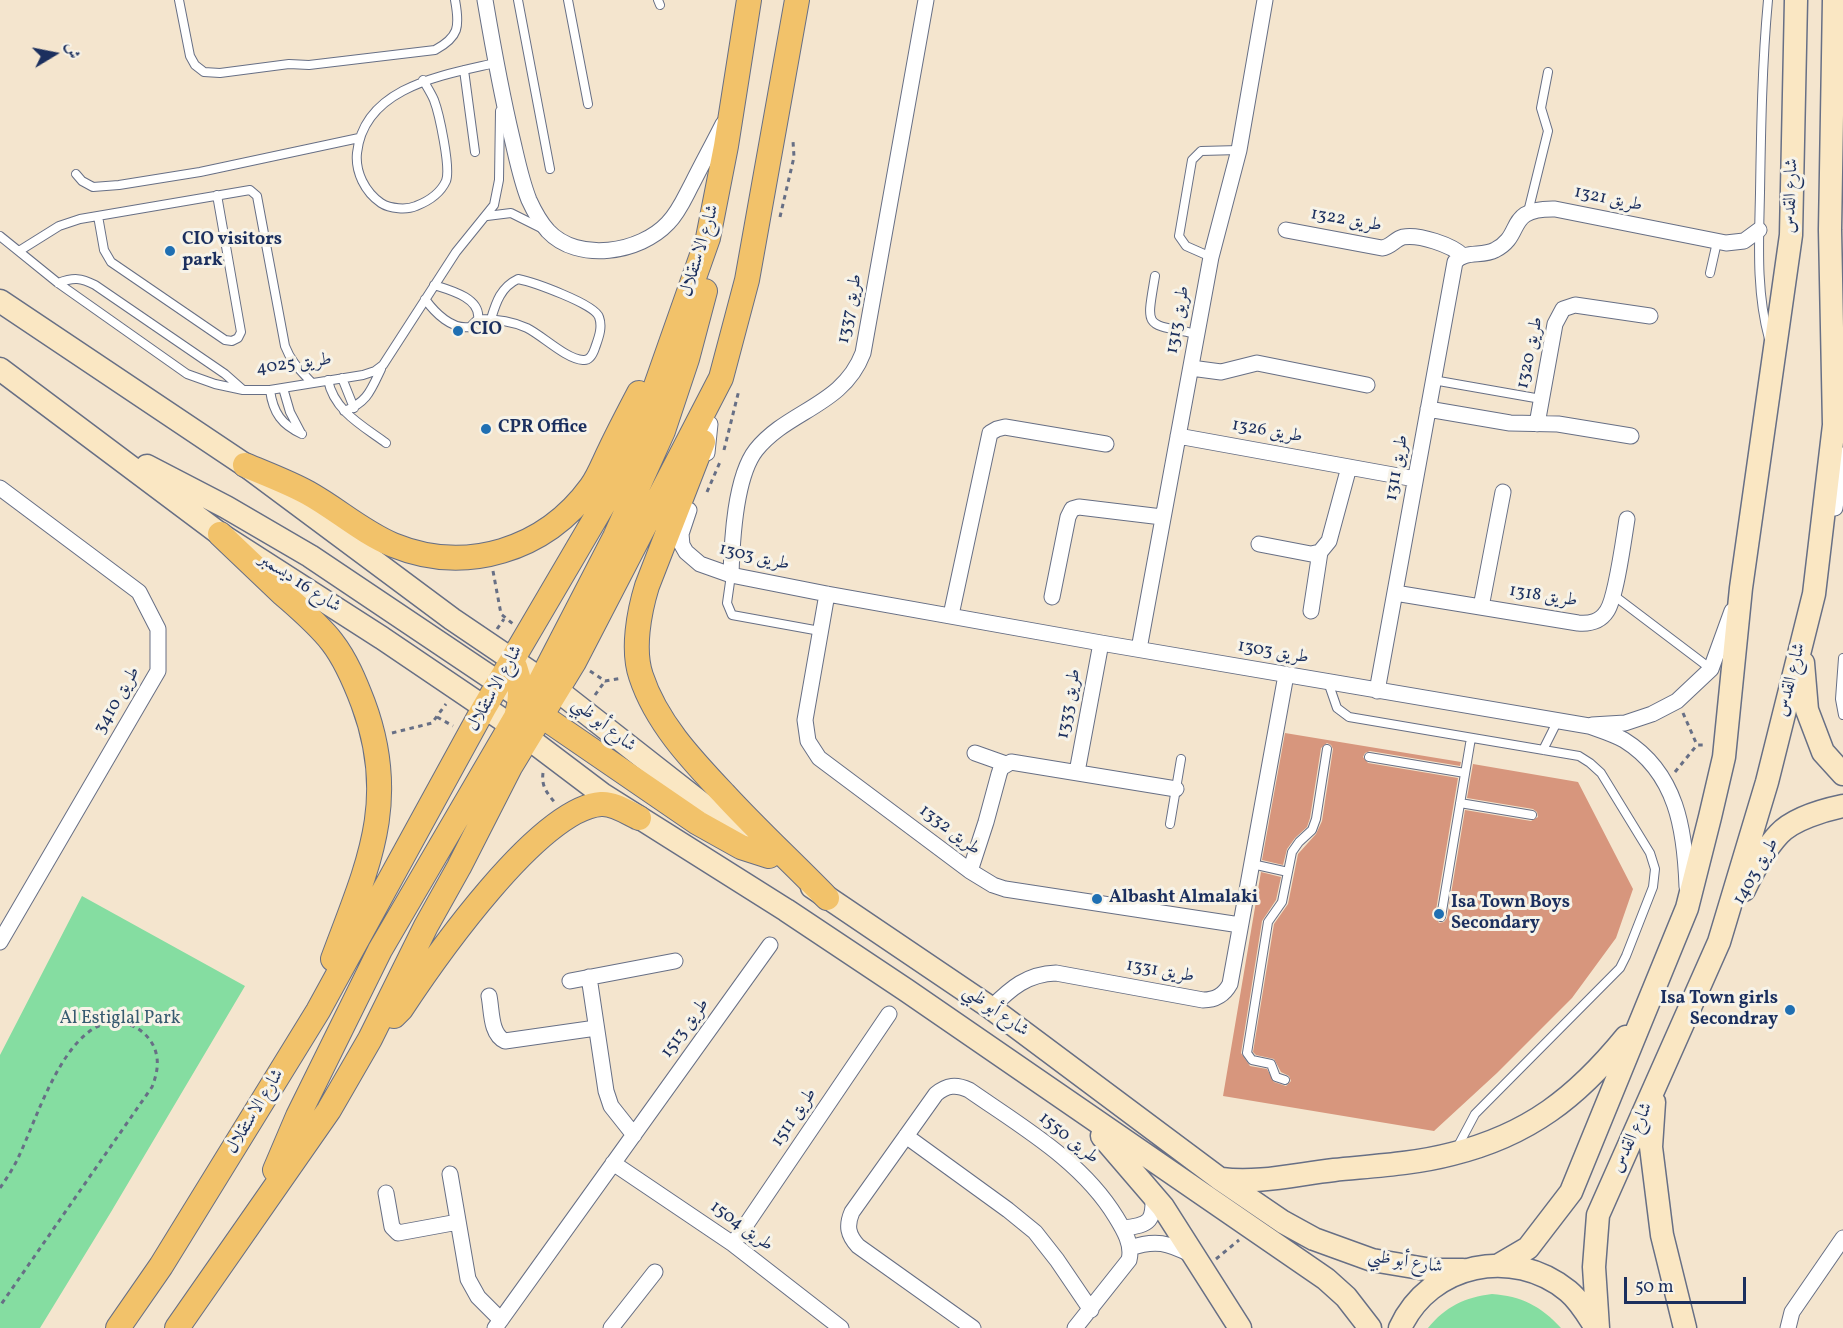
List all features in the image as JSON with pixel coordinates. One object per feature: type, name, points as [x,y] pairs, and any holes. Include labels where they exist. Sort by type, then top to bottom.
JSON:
[{"type":"main road","name":"شارع الاستقلال","points":[[118,1328],[161,1266],[318,1011],[484,708],[609,495],[646,414],[708,238],[749,0]]},
{"type":"main road","points":[[797,0],[747,280],[721,378],[718,402],[647,586],[640,608],[638,633],[640,674],[654,708],[700,769],[827,898]]},
{"type":"main road","name":"شارع القدس","points":[[1499,1264],[1528,1248],[1571,1192],[1687,908],[1710,817],[1725,746],[1741,588],[1791,236],[1796,0]]},
{"type":"main road","name":"شارع القدس","points":[[1597,1328],[1594,1267],[1598,1215],[1719,942],[1767,782],[1814,594],[1834,425],[1830,230],[1834,0]]},
{"type":"main road","points":[[549,685],[663,431],[687,359],[708,279],[708,238]]},
{"type":"main road","points":[[0,301],[245,465],[452,619],[549,685]]},
{"type":"main road","points":[[245,465],[308,493],[361,528],[393,545],[433,557],[462,558],[490,554],[529,542],[566,514],[593,484],[684,306]]},
{"type":"main road","name":"شارع 16 ديسمبر","points":[[0,369],[220,534],[382,638],[484,708]]},
{"type":"main road","points":[[256,1216],[298,1116],[380,950],[527,714],[549,685],[614,586],[721,378]]},
{"type":"main road","points":[[90,436],[226,507],[310,556],[499,682],[527,714],[698,823],[741,847],[769,856]]},
{"type":"main road","points":[[220,534],[306,614],[333,643],[353,677],[368,717],[378,761],[380,805],[370,860],[330,968],[318,1011]]},
{"type":"main road","points":[[1802,641],[1807,710],[1823,752],[1843,774]]},
{"type":"main road","points":[[177,1328],[328,1110],[370,1039],[426,926],[510,767],[527,714],[518,672],[512,660]]},
{"type":"main road","name":"شارع أبو ظبي","points":[[549,685],[769,856],[827,898],[991,1008],[1220,1179],[1283,1222],[1314,1239],[1343,1250],[1402,1266],[1462,1270]]},
{"type":"main road","points":[[484,708],[527,714]]},
{"type":"main road","name":"شارع أبو ظبي","points":[[527,714],[602,794],[795,916],[906,990],[1326,1280],[1346,1297],[1370,1328]]},
{"type":"main road","points":[[370,1039],[401,1009],[436,955],[474,906],[549,831],[580,810],[601,804],[612,806],[639,818]]},
{"type":"main road","name":"طريق 1403","points":[[1719,942],[1751,875],[1780,832],[1817,811],[1843,806]]},
{"type":"main road","points":[[1220,1179],[1254,1180],[1451,1155],[1492,1142],[1531,1123],[1567,1099],[1606,1062],[1626,1037],[1649,1000]]},
{"type":"main road","points":[[1655,1088],[1651,1148],[1662,1235],[1685,1328]]},
{"type":"main road","points":[[1081,1112],[1153,1193],[1240,1328]]},
{"type":"main road","points":[[1400,1328],[1420,1297],[1440,1281],[1462,1270],[1499,1264],[1525,1268],[1548,1277],[1569,1292],[1597,1328]]},
{"type":"street","points":[[485,0],[495,63],[523,184],[536,214],[549,232],[579,248],[598,251],[636,244],[654,235],[668,224],[680,208],[732,108]]},
{"type":"street","name":"طريق 1337","points":[[731,575],[737,508],[743,477],[751,458],[772,435],[841,387],[855,371],[863,353],[926,0]]},
{"type":"street","name":"طريق 1313","points":[[1139,649],[1211,258],[1239,150],[1264,0]]},
{"type":"street","name":"طريق 1321","points":[[1528,212],[1555,209],[1717,242],[1744,241],[1759,230]]},
{"type":"street","points":[[1463,256],[1493,251],[1501,246],[1519,219],[1528,212]]},
{"type":"street","name":"طريق 1322","points":[[1286,230],[1382,248],[1390,247],[1402,237],[1410,237],[1446,244],[1463,256]]},
{"type":"street","name":"طريق 1311","points":[[1377,691],[1454,267],[1459,258],[1463,256]]},
{"type":"street","name":"طريق 1320","points":[[1537,424],[1555,324],[1563,309],[1575,304],[1650,316]]},
{"type":"street","points":[[1191,368],[1221,372],[1257,363],[1367,385]]},
{"type":"street","points":[[1428,409],[1510,423],[1558,424],[1631,436]]},
{"type":"street","name":"طريق 1303","points":[[710,424],[703,471],[682,527],[681,540],[686,552],[700,564],[731,575],[827,594],[1589,726],[1624,740],[1647,759],[1666,783],[1679,817],[1685,850],[1687,908]]},
{"type":"street","points":[[951,615],[990,433],[1005,428],[1106,444]]},
{"type":"street","name":"طريق 1326","points":[[1178,436],[1415,479]]},
{"type":"street","points":[[1821,538],[1834,511],[1843,455]]},
{"type":"street","points":[[1311,611],[1320,552],[1329,542],[1349,467]]},
{"type":"street","name":"طريق 3410","points":[[0,488],[139,592],[158,629],[158,671],[0,942]]},
{"type":"street","name":"طريق 1318","points":[[1481,608],[1503,492]]},
{"type":"street","points":[[1052,597],[1068,517],[1072,509],[1079,507],[1162,517]]},
{"type":"street","name":"طريق 1318","points":[[1395,593],[1586,624],[1594,622],[1606,613],[1627,519]]},
{"type":"street","points":[[1259,544],[1311,554],[1320,552]]},
{"type":"street","name":"طريق 1303","points":[[1589,726],[1624,723],[1652,714],[1677,700],[1711,669],[1741,588]]},
{"type":"street","name":"طريق 1332","points":[[827,594],[805,720],[806,731],[813,750],[819,758],[981,879],[1005,889],[1240,925]]},
{"type":"street","name":"طريق 1333","points":[[1077,772],[1101,643]]},
{"type":"street","name":"طريق 1331","points":[[991,1008],[1016,985],[1035,976],[1056,973],[1203,1000],[1216,998],[1227,990],[1230,984],[1286,675]]},
{"type":"street","points":[[975,753],[1006,764],[1017,761],[1176,789]]},
{"type":"street","points":[[970,871],[999,774],[1006,764]]},
{"type":"street","name":"طريق 1513","points":[[450,1173],[468,1279],[498,1324],[770,945]]},
{"type":"street","points":[[570,981],[675,960]]},
{"type":"street","points":[[589,977],[606,1091],[611,1106],[634,1135]]},
{"type":"street","points":[[489,996],[495,1033],[505,1041],[596,1028]]},
{"type":"street","name":"طريق 1511","points":[[733,1244],[889,1014]]},
{"type":"street","name":"طريق 1550","points":[[973,1328],[858,1246],[851,1239],[848,1230],[848,1221],[852,1212],[936,1094],[943,1088],[952,1085],[969,1090],[1064,1157],[1095,1188],[1123,1228],[1130,1248]]},
{"type":"street","points":[[906,1136],[1035,1232],[1057,1260],[1084,1322],[1126,1266],[1130,1248],[1145,1243],[1160,1242],[1177,1247],[1195,1257]]},
{"type":"street","name":"طريق 1504","points":[[613,1163],[733,1244],[842,1328]]},
{"type":"street","points":[[386,1193],[392,1227],[398,1233],[458,1222]]},
{"type":"street","points":[[1123,1228],[1140,1226],[1150,1220],[1153,1215],[1153,1193]]},
{"type":"street","points":[[1788,1328],[1792,1312],[1843,1238]]},
{"type":"street","points":[[615,1327],[655,1272]]},
{"type":"lane","points":[[179,0],[190,56],[195,65],[204,72],[220,73],[435,50],[451,41],[456,28],[455,0]]},
{"type":"lane","points":[[518,0],[550,170]]},
{"type":"lane","points":[[568,0],[588,104]]},
{"type":"lane","points":[[1768,0],[1764,61],[1759,275],[1762,304],[1774,360]]},
{"type":"lane","points":[[423,80],[435,102],[447,160],[447,180],[432,200],[408,210],[383,205],[364,187],[356,163],[358,138],[373,114],[396,94],[423,80],[495,63]]},
{"type":"lane","points":[[464,70],[475,152]]},
{"type":"lane","points":[[1528,212],[1548,131],[1541,108],[1548,72]]},
{"type":"lane","points":[[344,411],[354,408],[367,397],[382,365],[434,285],[456,252],[494,205],[498,193],[501,90]]},
{"type":"lane","points":[[76,174],[93,188],[119,185],[200,171],[358,138]]},
{"type":"lane","points":[[1211,258],[1186,246],[1179,236],[1192,160],[1201,151],[1239,150]]},
{"type":"lane","points":[[19,251],[59,226],[98,216],[247,189],[254,192],[257,196],[285,346],[296,367],[312,383]]},
{"type":"lane","points":[[98,216],[104,250],[111,262],[225,340],[232,341],[238,338],[241,332],[217,195]]},
{"type":"lane","points":[[487,216],[511,213],[549,232]]},
{"type":"lane","name":"طريق 4025","points":[[0,236],[58,283],[187,374],[215,384],[243,390],[270,390],[369,373],[382,365]]},
{"type":"lane","points":[[1710,273],[1717,242]]},
{"type":"lane","points":[[1155,276],[1150,320],[1155,325],[1197,334]]},
{"type":"lane","points":[[58,283],[80,278],[95,285],[225,374],[243,390]]},
{"type":"lane","points":[[425,299],[438,314],[459,326],[470,327],[478,319],[491,319],[527,328],[571,356],[582,360],[587,360],[592,355],[600,332],[600,319],[596,310],[544,286],[518,279],[507,285],[496,301],[491,319]]},
{"type":"lane","points":[[434,285],[474,303],[477,307],[478,319]]},
{"type":"lane","points":[[342,378],[354,408]]},
{"type":"lane","points":[[328,380],[333,398],[344,411],[386,444]]},
{"type":"lane","points":[[1433,380],[1541,399]]},
{"type":"lane","points":[[270,390],[274,410],[279,418],[290,429],[302,434],[290,412],[283,388]]},
{"type":"lane","points":[[731,575],[727,603],[732,615],[820,631]]},
{"type":"lane","points":[[1612,594],[1711,669]]},
{"type":"lane","points":[[1843,658],[1840,699],[1843,716]]},
{"type":"lane","points":[[1328,682],[1337,708],[1349,717],[1579,756],[1601,773],[1653,861],[1655,878],[1653,887],[1620,968],[1474,1114],[1461,1141],[1451,1155]]},
{"type":"lane","points":[[1543,750],[1558,720]]},
{"type":"lane","points":[[1441,917],[1471,738]]},
{"type":"lane","points":[[1285,1080],[1276,1077],[1270,1064],[1252,1060],[1247,1053],[1268,922],[1282,902],[1295,846],[1308,834],[1316,819],[1327,749]]},
{"type":"lane","points":[[1369,757],[1466,773]]},
{"type":"lane","points":[[1170,824],[1181,759]]},
{"type":"lane","points":[[1460,803],[1532,815]]},
{"type":"lane","points":[[1252,864],[1288,872]]},
{"type":"path","points":[[1677,700],[1696,745]]},
{"type":"path","points":[[1696,745],[1725,746]]},
{"type":"path","points":[[1666,783],[1696,745]]},
{"type":"path","points":[[0,1188],[19,1156],[47,1091],[83,1036],[99,1025],[118,1022],[136,1027],[144,1033],[155,1049],[157,1059],[158,1069],[152,1087],[0,1306]]},
{"type":"green space","name":"Al Estiglal Park","points":[[82,896],[245,986],[40,1328],[0,1328],[0,1055]]},
{"type":"green space","points":[[1492,1294],[1530,1303],[1561,1328],[1428,1328],[1441,1314],[1456,1304]]},
{"type":"building","name":"Isa Town Boys Secondary","points":[[1285,733],[1461,762],[1460,766],[1370,751],[1363,757],[1368,763],[1458,778],[1435,916],[1439,923],[1444,922],[1447,918],[1465,810],[1531,821],[1538,817],[1537,812],[1533,809],[1467,798],[1473,764],[1578,782],[1633,889],[1616,938],[1572,998],[1497,1073],[1434,1131],[1223,1096],[1261,872],[1281,877],[1276,900],[1262,921],[1241,1053],[1250,1066],[1267,1069],[1274,1082],[1286,1086],[1291,1081],[1289,1076],[1281,1072],[1274,1059],[1256,1055],[1253,1052],[1274,924],[1288,904],[1298,854],[1316,834],[1322,821],[1333,749],[1327,743],[1321,748],[1310,818],[1307,827],[1287,849],[1283,865],[1262,860]]},
{"type":"place","name":"CIO visitors park","points":[[170,251]]},
{"type":"place","name":"CIO","points":[[458,331]]},
{"type":"place","name":"CPR Office","points":[[486,429]]},
{"type":"place","name":"Albasht Almalaki","points":[[1097,899]]},
{"type":"place","name":"Isa Town Boys Secondary","points":[[1439,914]]},
{"type":"place","name":"Isa Town girls Secondray","points":[[1790,1010]]}]
